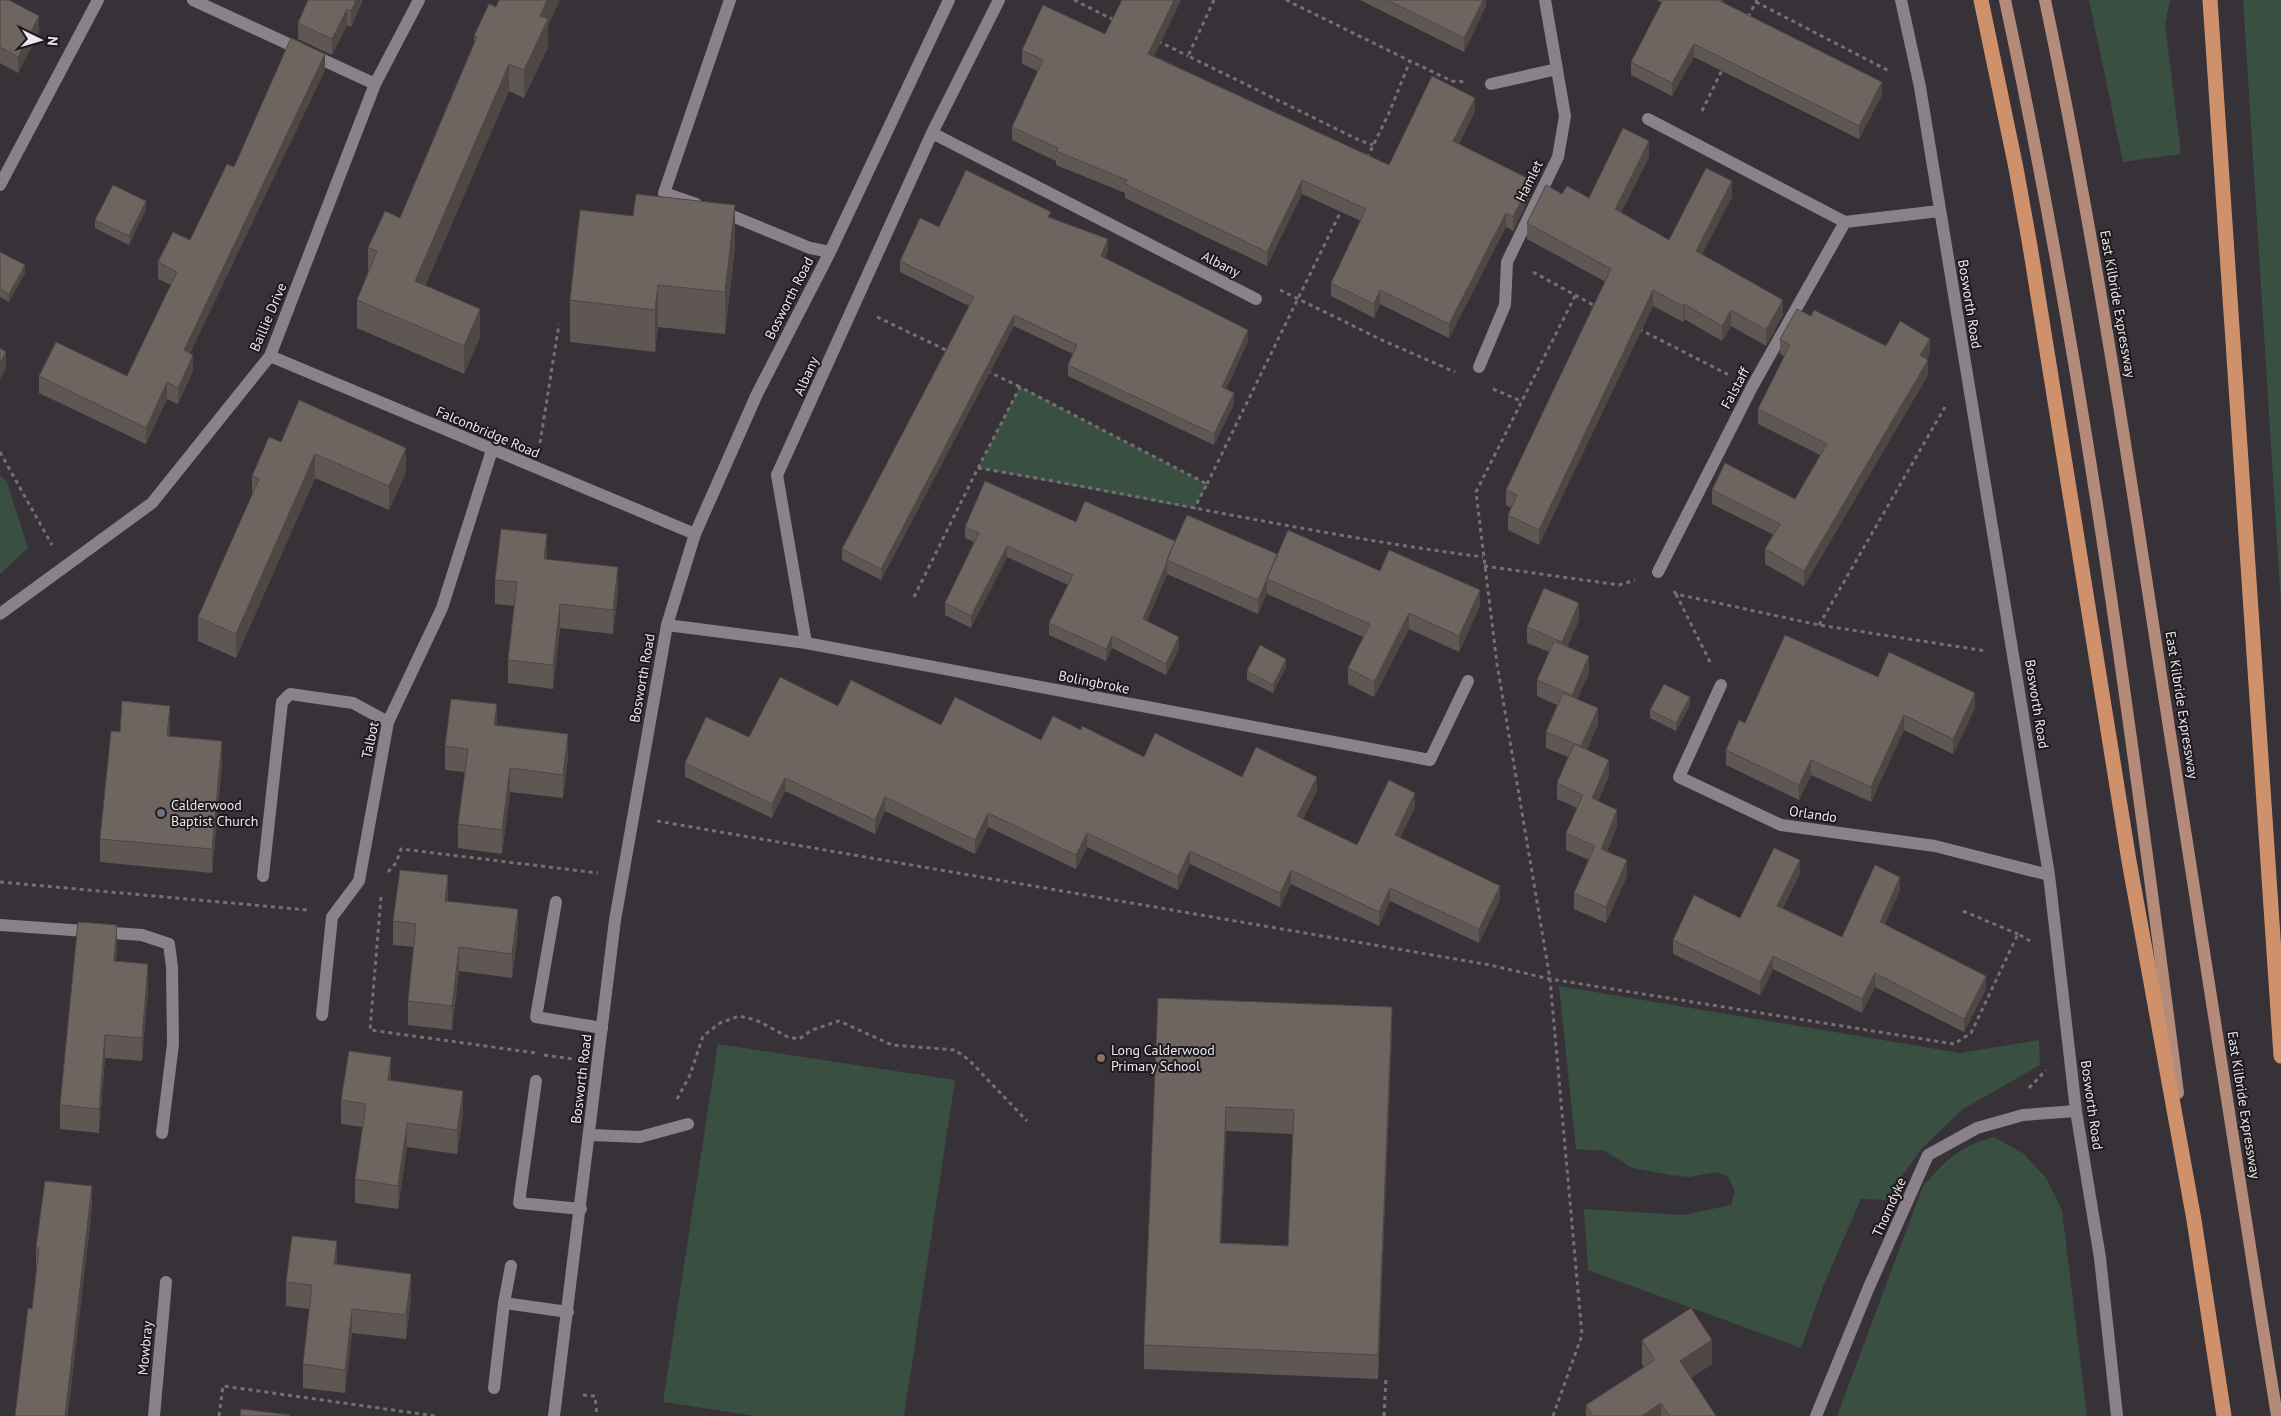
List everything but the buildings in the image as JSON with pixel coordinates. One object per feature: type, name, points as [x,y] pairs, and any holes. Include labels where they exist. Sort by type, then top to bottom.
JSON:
[{"type":"highway","points":[[1981,0],[2018,178],[2128,851],[2194,1220],[2224,1416]]},
{"type":"highway","points":[[2210,0],[2281,1056]]},
{"type":"main road","points":[[2005,0],[2053,240],[2104,551],[2147,847],[2194,1220]]},
{"type":"main road","name":"East Kilbride Expressway","points":[[2045,0],[2120,410],[2228,1115],[2277,1416]]},
{"type":"street","points":[[0,185],[98,0]]},
{"type":"street","points":[[193,0],[375,84]]},
{"type":"street","name":"Baillie Drive","points":[[0,614],[152,503],[270,356],[375,84],[419,0]]},
{"type":"street","points":[[730,0],[664,193],[725,213],[810,248],[830,252]]},
{"type":"street","name":"Bosworth Road","points":[[554,1416],[615,920],[666,625],[695,534],[757,394],[830,252],[949,0]]},
{"type":"street","name":"Albany","points":[[806,643],[777,476],[932,133],[999,0]]},
{"type":"street","name":"Hamlet","points":[[1479,367],[1505,305],[1506,262],[1558,157],[1562,140],[1565,116],[1545,0]]},
{"type":"street","name":"Bosworth Road","points":[[1901,0],[1920,88],[2050,875],[2076,1111],[2100,1258],[2117,1416]]},
{"type":"street","points":[[1490,84],[1557,69]]},
{"type":"street","points":[[1648,120],[1846,222],[1939,211]]},
{"type":"street","name":"Albany","points":[[932,133],[1256,299]]},
{"type":"street","name":"Falstaff","points":[[1658,572],[1752,387],[1846,222]]},
{"type":"street","name":"Falconbridge Road","points":[[270,356],[695,534]]},
{"type":"street","name":"Talbot","points":[[332,917],[359,881],[388,722],[442,608],[492,450]]},
{"type":"street","name":"Bolingbroke","points":[[666,625],[806,643],[1430,760],[1468,681]]},
{"type":"street","name":"Orlando","points":[[1721,685],[1679,776],[1781,825],[1935,846],[2050,875]]},
{"type":"street","points":[[263,876],[282,702],[290,694],[353,703],[388,722]]},
{"type":"street","points":[[556,902],[536,1017],[602,1028]]},
{"type":"street","points":[[322,1015],[332,917]]},
{"type":"street","points":[[0,925],[142,935],[169,944],[172,967],[173,1044],[162,1134]]},
{"type":"street","points":[[536,1081],[519,1203],[581,1208]]},
{"type":"street","name":"Thorndyke","points":[[1816,1416],[1869,1287],[1928,1155],[1977,1128],[2023,1115],[2076,1111]]},
{"type":"street","points":[[590,1135],[640,1137],[688,1124]]},
{"type":"street","points":[[494,1388],[504,1303],[511,1266]]},
{"type":"street","name":"Mowbray","points":[[154,1416],[166,1282]]},
{"type":"street","points":[[504,1303],[568,1312]]},
{"type":"path","points":[[1074,0],[1118,22]]},
{"type":"path","points":[[1188,56],[1214,0]]},
{"type":"path","points":[[1286,0],[1452,81],[1490,84]]},
{"type":"path","points":[[1748,19],[1756,1],[1896,74],[1894,65]]},
{"type":"path","points":[[1153,39],[1359,140],[1373,145]]},
{"type":"path","points":[[1365,162],[1389,113],[1410,61]]},
{"type":"path","points":[[1702,111],[1727,61]]},
{"type":"path","points":[[1194,509],[1344,205]]},
{"type":"path","points":[[1506,262],[1525,268],[1602,309]]},
{"type":"path","points":[[1553,1416],[1582,1335],[1550,979],[1497,664],[1482,557],[1476,492],[1575,296]]},
{"type":"path","points":[[1298,299],[1436,364]]},
{"type":"path","points":[[537,468],[558,324]]},
{"type":"path","points":[[899,327],[951,353]]},
{"type":"path","points":[[1636,327],[1752,387]]},
{"type":"path","points":[[986,370],[1207,484]]},
{"type":"path","points":[[914,597],[1020,387]]},
{"type":"path","points":[[1819,625],[1949,400]]},
{"type":"path","points":[[0,452],[64,566]]},
{"type":"path","points":[[978,468],[1420,549],[1482,557]]},
{"type":"path","points":[[1484,566],[1619,585],[1658,572],[1676,594],[1721,685]]},
{"type":"path","points":[[1676,594],[1819,625],[2014,656]]},
{"type":"path","points":[[633,817],[1490,965],[1550,979],[1954,1044],[1971,1033],[2018,934]]},
{"type":"path","points":[[383,878],[396,863],[401,848],[598,873],[597,882]]},
{"type":"path","points":[[0,882],[315,910],[332,917]]},
{"type":"path","points":[[382,888],[370,1030],[578,1059],[582,1026]]},
{"type":"path","points":[[1963,911],[2018,934],[2039,947]]},
{"type":"path","points":[[673,1105],[690,1075],[703,1036],[720,1023],[739,1016],[756,1020],[788,1037],[799,1039],[812,1030],[839,1021],[892,1045],[955,1050],[970,1060],[1027,1120]]},
{"type":"path","points":[[2021,1093],[2045,1071],[2047,1064]]},
{"type":"path","points":[[1384,1416],[1386,1378]]},
{"type":"path","points":[[219,1416],[223,1386],[435,1416]]},
{"type":"green space","points":[[2089,0],[2170,0],[2165,25],[2181,154],[2123,162]]},
{"type":"green space","points":[[2243,0],[2281,0],[2281,607]]},
{"type":"green space","points":[[1020,387],[1207,484],[1194,509],[978,468]]},
{"type":"green space","points":[[0,475],[7,482],[28,548],[0,574]]},
{"type":"green space","points":[[1559,986],[1960,1053],[2039,1040],[2040,1065],[1963,1109],[1922,1148],[1885,1200],[1861,1199],[1824,1284],[1801,1348],[1588,1270],[1584,1209],[1683,1215],[1731,1205],[1735,1191],[1728,1177],[1717,1172],[1689,1177],[1670,1175],[1632,1168],[1605,1151],[1576,1149]]},
{"type":"green space","points":[[718,1044],[955,1080],[904,1416],[755,1416],[663,1402]]},
{"type":"green space","points":[[1994,1137],[2023,1153],[2046,1178],[2062,1210],[2087,1416],[1837,1416],[1923,1186],[1954,1155],[1971,1145]]},
{"type":"place","name":"Calderwood Baptist Church","points":[[161,813]]},
{"type":"place","name":"Long Calderwood Primary School","points":[[1101,1058]]}]
